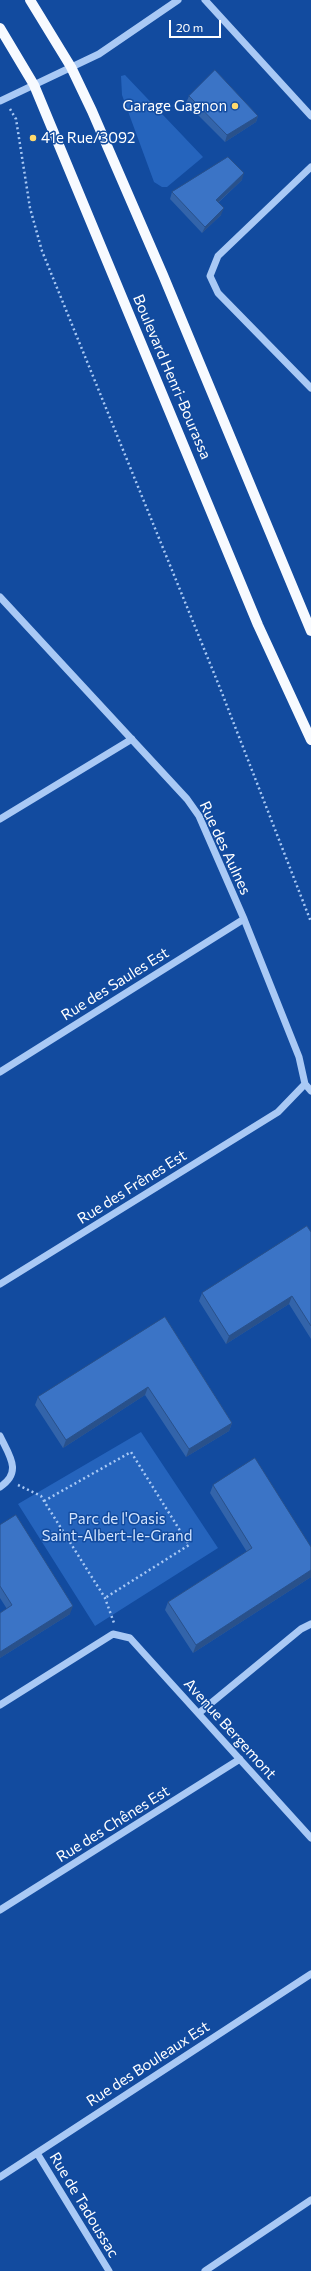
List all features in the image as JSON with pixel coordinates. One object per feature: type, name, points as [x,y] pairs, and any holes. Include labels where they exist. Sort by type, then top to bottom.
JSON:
[{"type":"main road","name":"Boulevard Henri-Bourassa","points":[[30,0],[71,67],[163,275],[311,631]]},
{"type":"main road","name":"Boulevard Henri-Bourassa","points":[[0,28],[34,85],[258,626],[311,740]]},
{"type":"street","points":[[0,101],[120,42],[178,0]]},
{"type":"street","points":[[205,0],[311,116]]},
{"type":"street","points":[[311,167],[218,256],[210,276],[218,293],[311,388]]},
{"type":"street","name":"Rue des Aulnes","points":[[0,597],[187,799],[199,816],[244,919],[299,1057],[305,1084]]},
{"type":"street","points":[[0,819],[132,739]]},
{"type":"street","name":"Rue des Saules Est","points":[[0,1072],[244,919]]},
{"type":"street","points":[[305,1084],[311,1091]]},
{"type":"street","name":"Rue des Frênes Est","points":[[0,1284],[278,1112],[305,1084]]},
{"type":"street","points":[[0,1436],[12,1459],[13,1470],[8,1482],[0,1487]]},
{"type":"street","points":[[199,1713],[301,1629],[311,1624]]},
{"type":"street","points":[[0,1705],[113,1634]]},
{"type":"street","name":"Avenue Bergemont","points":[[113,1634],[130,1638],[311,1838]]},
{"type":"street","name":"Rue des Chênes Est","points":[[0,1910],[240,1759]]},
{"type":"street","name":"Rue des Bouleaux Est","points":[[0,2177],[311,1974]]},
{"type":"street","name":"Rue de Tadoussac","points":[[37,2152],[109,2271]]},
{"type":"street","points":[[205,2271],[311,2200]]},
{"type":"path","points":[[16,119],[35,231],[220,688],[311,922]]},
{"type":"path","points":[[44,1501],[131,1452],[144,1472],[189,1545],[105,1598]]},
{"type":"path","points":[[8,1482],[29,1489],[41,1496],[105,1598],[114,1620],[113,1634]]},
{"type":"green space","points":[[125,75],[203,157],[167,187],[162,187],[154,182],[122,95],[121,76]]},
{"type":"green space","name":"Parc de l'Oasis Saint-Albert-le-Grand","points":[[141,1432],[218,1548],[95,1626],[18,1504]]},
{"type":"building","points":[[215,70],[258,116],[227,135],[189,96]]},
{"type":"building","points":[[228,157],[244,173],[216,200],[224,208],[205,227],[172,192]]},
{"type":"building","points":[[307,1226],[311,1232],[311,1326],[292,1296],[229,1336],[202,1293]]},
{"type":"building","points":[[165,1317],[232,1423],[189,1449],[148,1387],[66,1440],[38,1397]]},
{"type":"building","points":[[255,1458],[311,1547],[311,1570],[196,1645],[168,1602],[252,1548],[213,1485]]},
{"type":"building","points":[[16,1515],[73,1606],[0,1652],[0,1613],[12,1605],[0,1586],[0,1525]]},
{"type":"place","name":"Garage Gagnon","points":[[235,106]]},
{"type":"place","name":"41e Rue/3092","points":[[33,138]]}]
